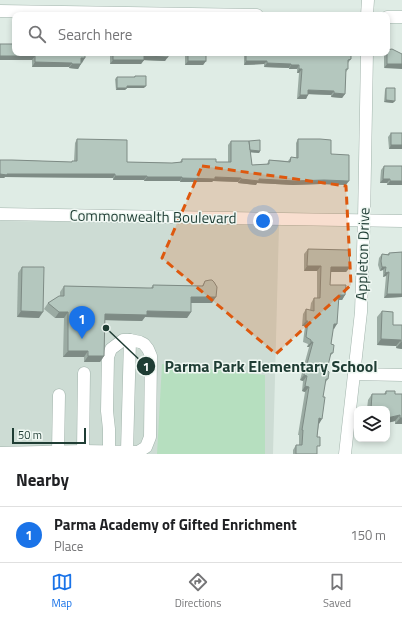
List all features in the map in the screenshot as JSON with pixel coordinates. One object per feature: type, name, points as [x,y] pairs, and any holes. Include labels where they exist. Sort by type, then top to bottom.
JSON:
[{"type":"street","points":[[367,12],[368,0]]},
{"type":"street","points":[[0,11],[64,12]]},
{"type":"street","points":[[390,17],[402,17]]},
{"type":"street","name":"Appleton Drive","points":[[345,454],[361,312],[367,56]]},
{"type":"street","name":"Commonwealth Boulevard","points":[[0,214],[402,220]]},
{"type":"street","points":[[0,453],[132,451],[146,447],[150,437],[151,356],[148,349],[140,342],[123,340],[111,349],[108,357],[107,411],[109,451]]},
{"type":"street","points":[[130,340],[132,451]]},
{"type":"street","points":[[83,451],[84,373]]},
{"type":"street","points":[[354,374],[402,375]]},
{"type":"street","points":[[58,451],[59,395]]},
{"type":"highlighted area","points":[[202,166],[346,186],[351,285],[276,354],[162,258]]},
{"type":"shaded area","points":[[0,221],[279,225],[273,454],[2,454],[0,449]]},
{"type":"green space","points":[[162,364],[265,375],[265,454],[157,454]]},
{"type":"building","points":[[0,44],[12,44],[12,56],[0,56]]},
{"type":"building","points":[[390,49],[402,54],[402,64],[387,64],[387,56],[390,56]]},
{"type":"building","points":[[35,56],[85,56],[85,58],[81,58],[81,64],[35,62]]},
{"type":"building","points":[[113,56],[144,56],[144,60],[113,60]]},
{"type":"building","points":[[144,56],[168,56],[168,57]]},
{"type":"building","points":[[188,56],[206,56],[206,61],[188,61]]},
{"type":"building","points":[[246,56],[351,56],[351,59],[348,60],[348,69],[346,69],[345,94],[334,93],[334,91],[308,90],[308,95],[300,95],[302,69],[299,69],[299,65],[267,63],[267,61],[246,61]]},
{"type":"building","points":[[146,76],[146,86],[127,86],[127,88],[117,88],[117,77]]},
{"type":"building","points":[[386,88],[395,88],[395,101],[386,100]]},
{"type":"building","points":[[391,133],[402,133],[402,145],[391,145]]},
{"type":"building","points":[[77,139],[127,140],[127,162],[172,163],[182,162],[182,159],[216,159],[216,162],[231,162],[231,141],[249,141],[252,165],[269,164],[269,160],[290,162],[291,157],[298,158],[298,139],[331,140],[331,154],[349,155],[349,181],[259,179],[259,181],[241,178],[215,177],[215,179],[115,176],[115,174],[0,174],[0,160],[77,161]]},
{"type":"building","points":[[260,140],[260,151],[250,150],[249,141]]},
{"type":"building","points":[[384,166],[402,166],[402,181],[390,181],[390,179],[383,179]]},
{"type":"building","points":[[308,249],[349,250],[350,267],[331,267],[330,285],[346,285],[345,295],[339,295],[337,324],[334,324],[331,344],[334,345],[333,353],[331,353],[327,370],[329,372],[328,379],[326,379],[323,397],[325,397],[322,419],[319,418],[317,437],[320,437],[320,446],[317,446],[317,454],[296,454],[296,445],[302,445],[302,430],[309,387],[305,386],[307,376],[304,375],[313,342],[306,337],[308,321],[306,321],[306,309],[314,311],[314,298],[320,298],[321,266],[307,266]]},
{"type":"building","points":[[402,252],[402,294],[387,294],[389,272],[385,273],[386,267],[382,267],[382,254],[389,255],[389,253]]},
{"type":"building","points":[[22,267],[44,267],[43,312],[21,311]]},
{"type":"building","points":[[212,280],[217,287],[216,297],[191,297],[191,312],[147,311],[147,315],[105,314],[104,356],[88,356],[88,351],[68,351],[68,312],[59,312],[48,303],[59,296],[64,296],[64,286],[153,288],[153,285],[203,286],[205,281]]},
{"type":"building","points":[[382,311],[393,312],[393,325],[402,325],[402,343],[401,340],[381,339]]},
{"type":"building","points":[[386,391],[395,391],[395,394],[402,394],[402,418],[400,418],[400,415],[390,417],[390,406],[371,406],[372,394],[386,394]]},
{"type":"place","name":"Parma Park Elementary School","points":[[106,328]]},
{"type":"place","name":"Parma Academy of Gifted Enrichment","points":[[82,339]]}]
